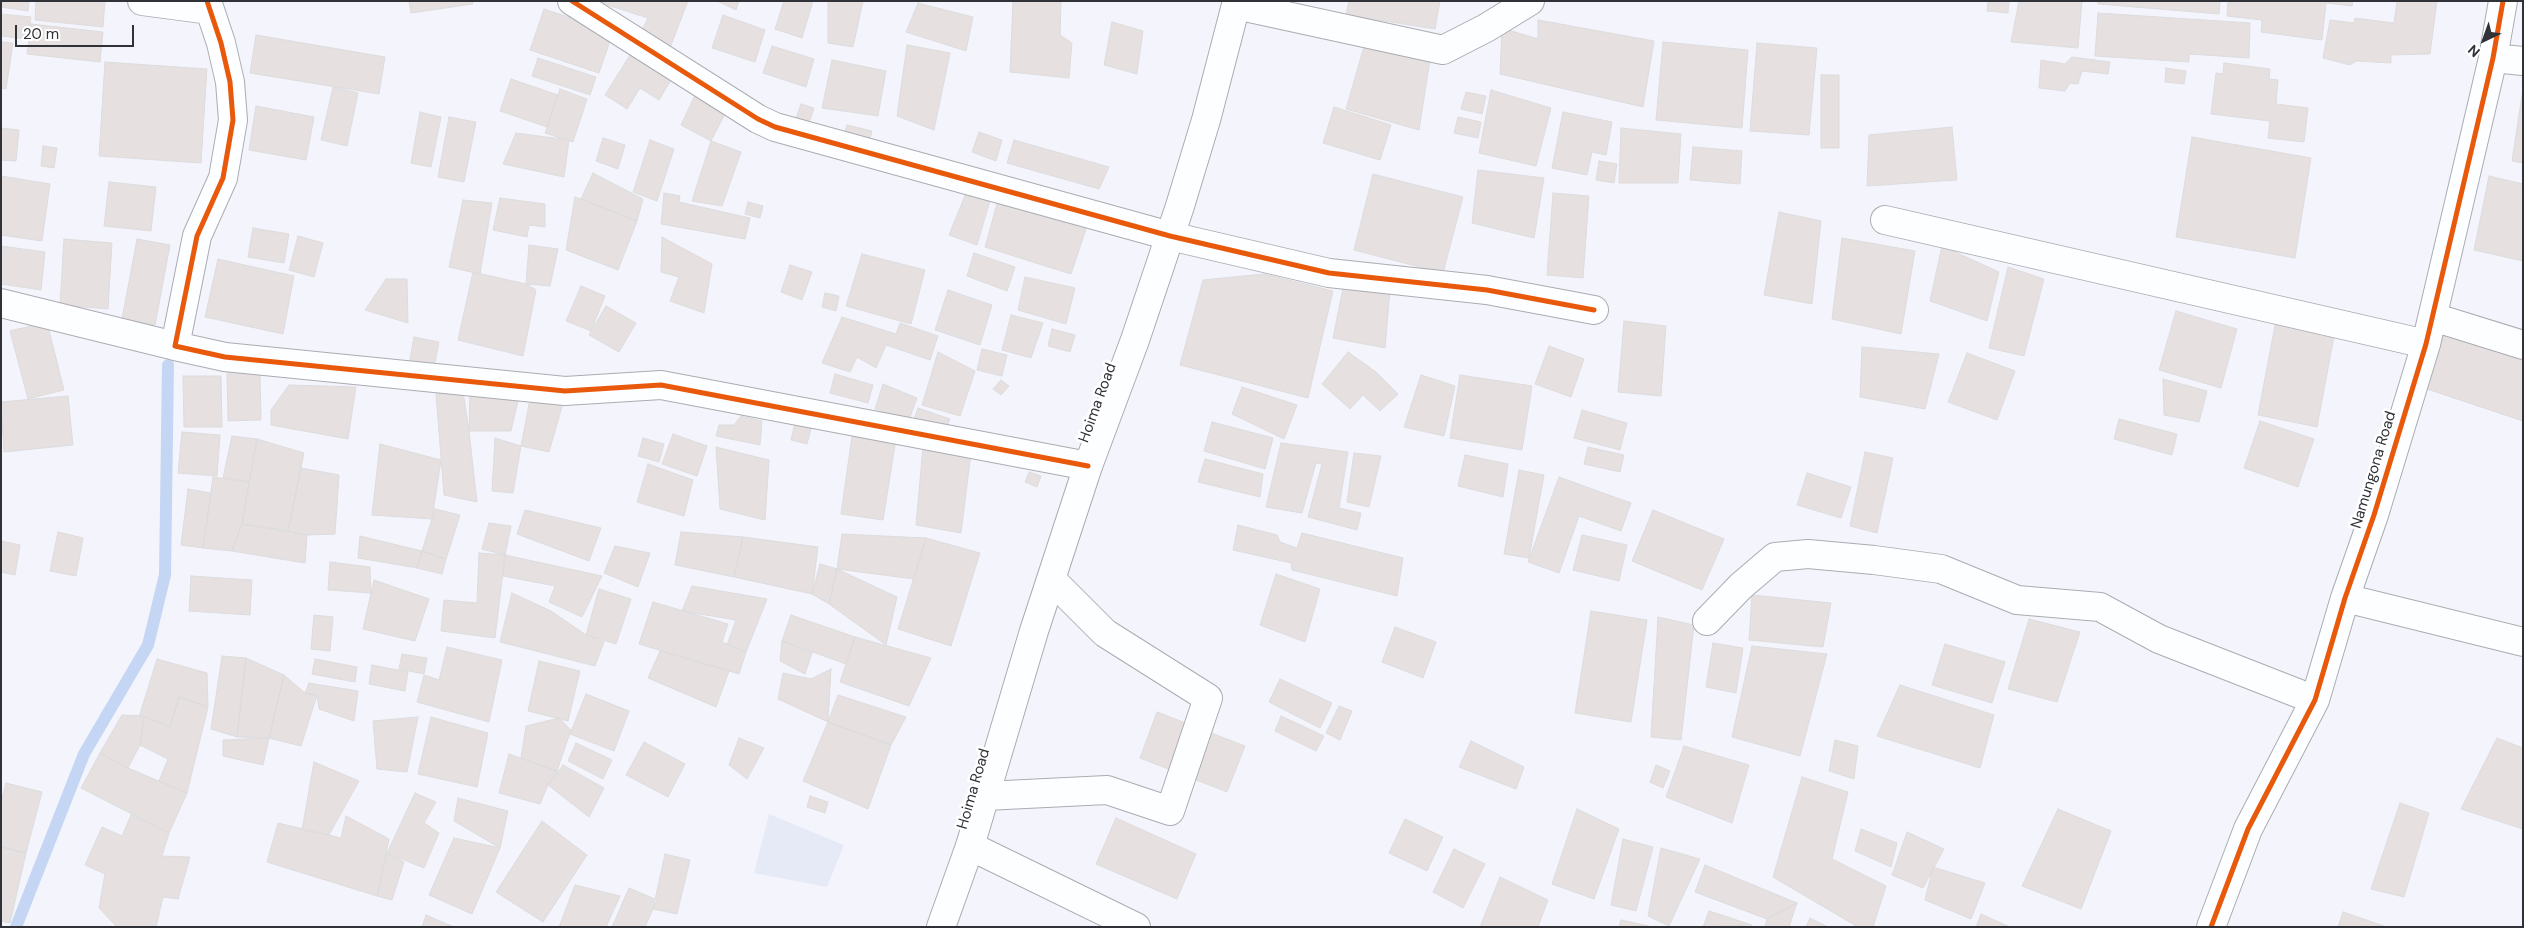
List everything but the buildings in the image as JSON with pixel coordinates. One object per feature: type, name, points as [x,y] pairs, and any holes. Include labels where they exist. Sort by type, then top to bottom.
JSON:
[{"type":"street","points":[[142,1],[209,6],[230,82],[233,120],[223,178],[197,236],[175,346]]},
{"type":"street","points":[[572,1],[758,119],[776,127],[1170,236],[1329,273],[1488,290],[1594,310]]},
{"type":"street","points":[[1236,3],[1443,50],[1486,28],[1530,1]]},
{"type":"street","name":"Namungona Road","points":[[2211,927],[2248,829],[2315,700],[2345,598],[2374,515],[2426,344],[2494,58],[2503,1]]},
{"type":"street","name":"Hoima Road","points":[[941,927],[970,846],[1088,466],[1135,340],[1170,236],[1206,120],[1236,3]]},
{"type":"street","points":[[2494,58],[2523,61]]},
{"type":"street","points":[[1885,220],[2426,344]]},
{"type":"street","points":[[1,303],[225,357],[565,391],[661,385],[1088,466]]},
{"type":"street","points":[[2432,317],[2523,345]]},
{"type":"street","points":[[1707,621],[1741,586],[1775,557],[1808,554],[1941,569],[2017,600],[2100,607],[2159,640],[2315,700]]},
{"type":"street","points":[[985,796],[1107,790],[1170,811],[1208,698],[1105,633],[1052,580]]},
{"type":"street","points":[[2345,598],[2523,642]]},
{"type":"street","points":[[970,846],[1136,927]]},
{"type":"shaded area","points":[[769,814],[844,845],[827,887],[754,873]]},
{"type":"waterway","points":[[16,927],[84,754],[148,645],[165,575],[168,365]]},
{"type":"cycle path","points":[[207,1],[221,43],[230,82],[233,120],[223,178],[197,236],[175,346],[225,357],[565,391],[661,385],[1088,466]]},
{"type":"cycle path","points":[[572,1],[758,119],[775,127],[1170,236],[1329,273],[1487,290],[1594,310]]},
{"type":"cycle path","points":[[2211,927],[2248,829],[2315,700],[2345,598],[2374,515],[2426,344],[2493,58],[2503,1]]}]
